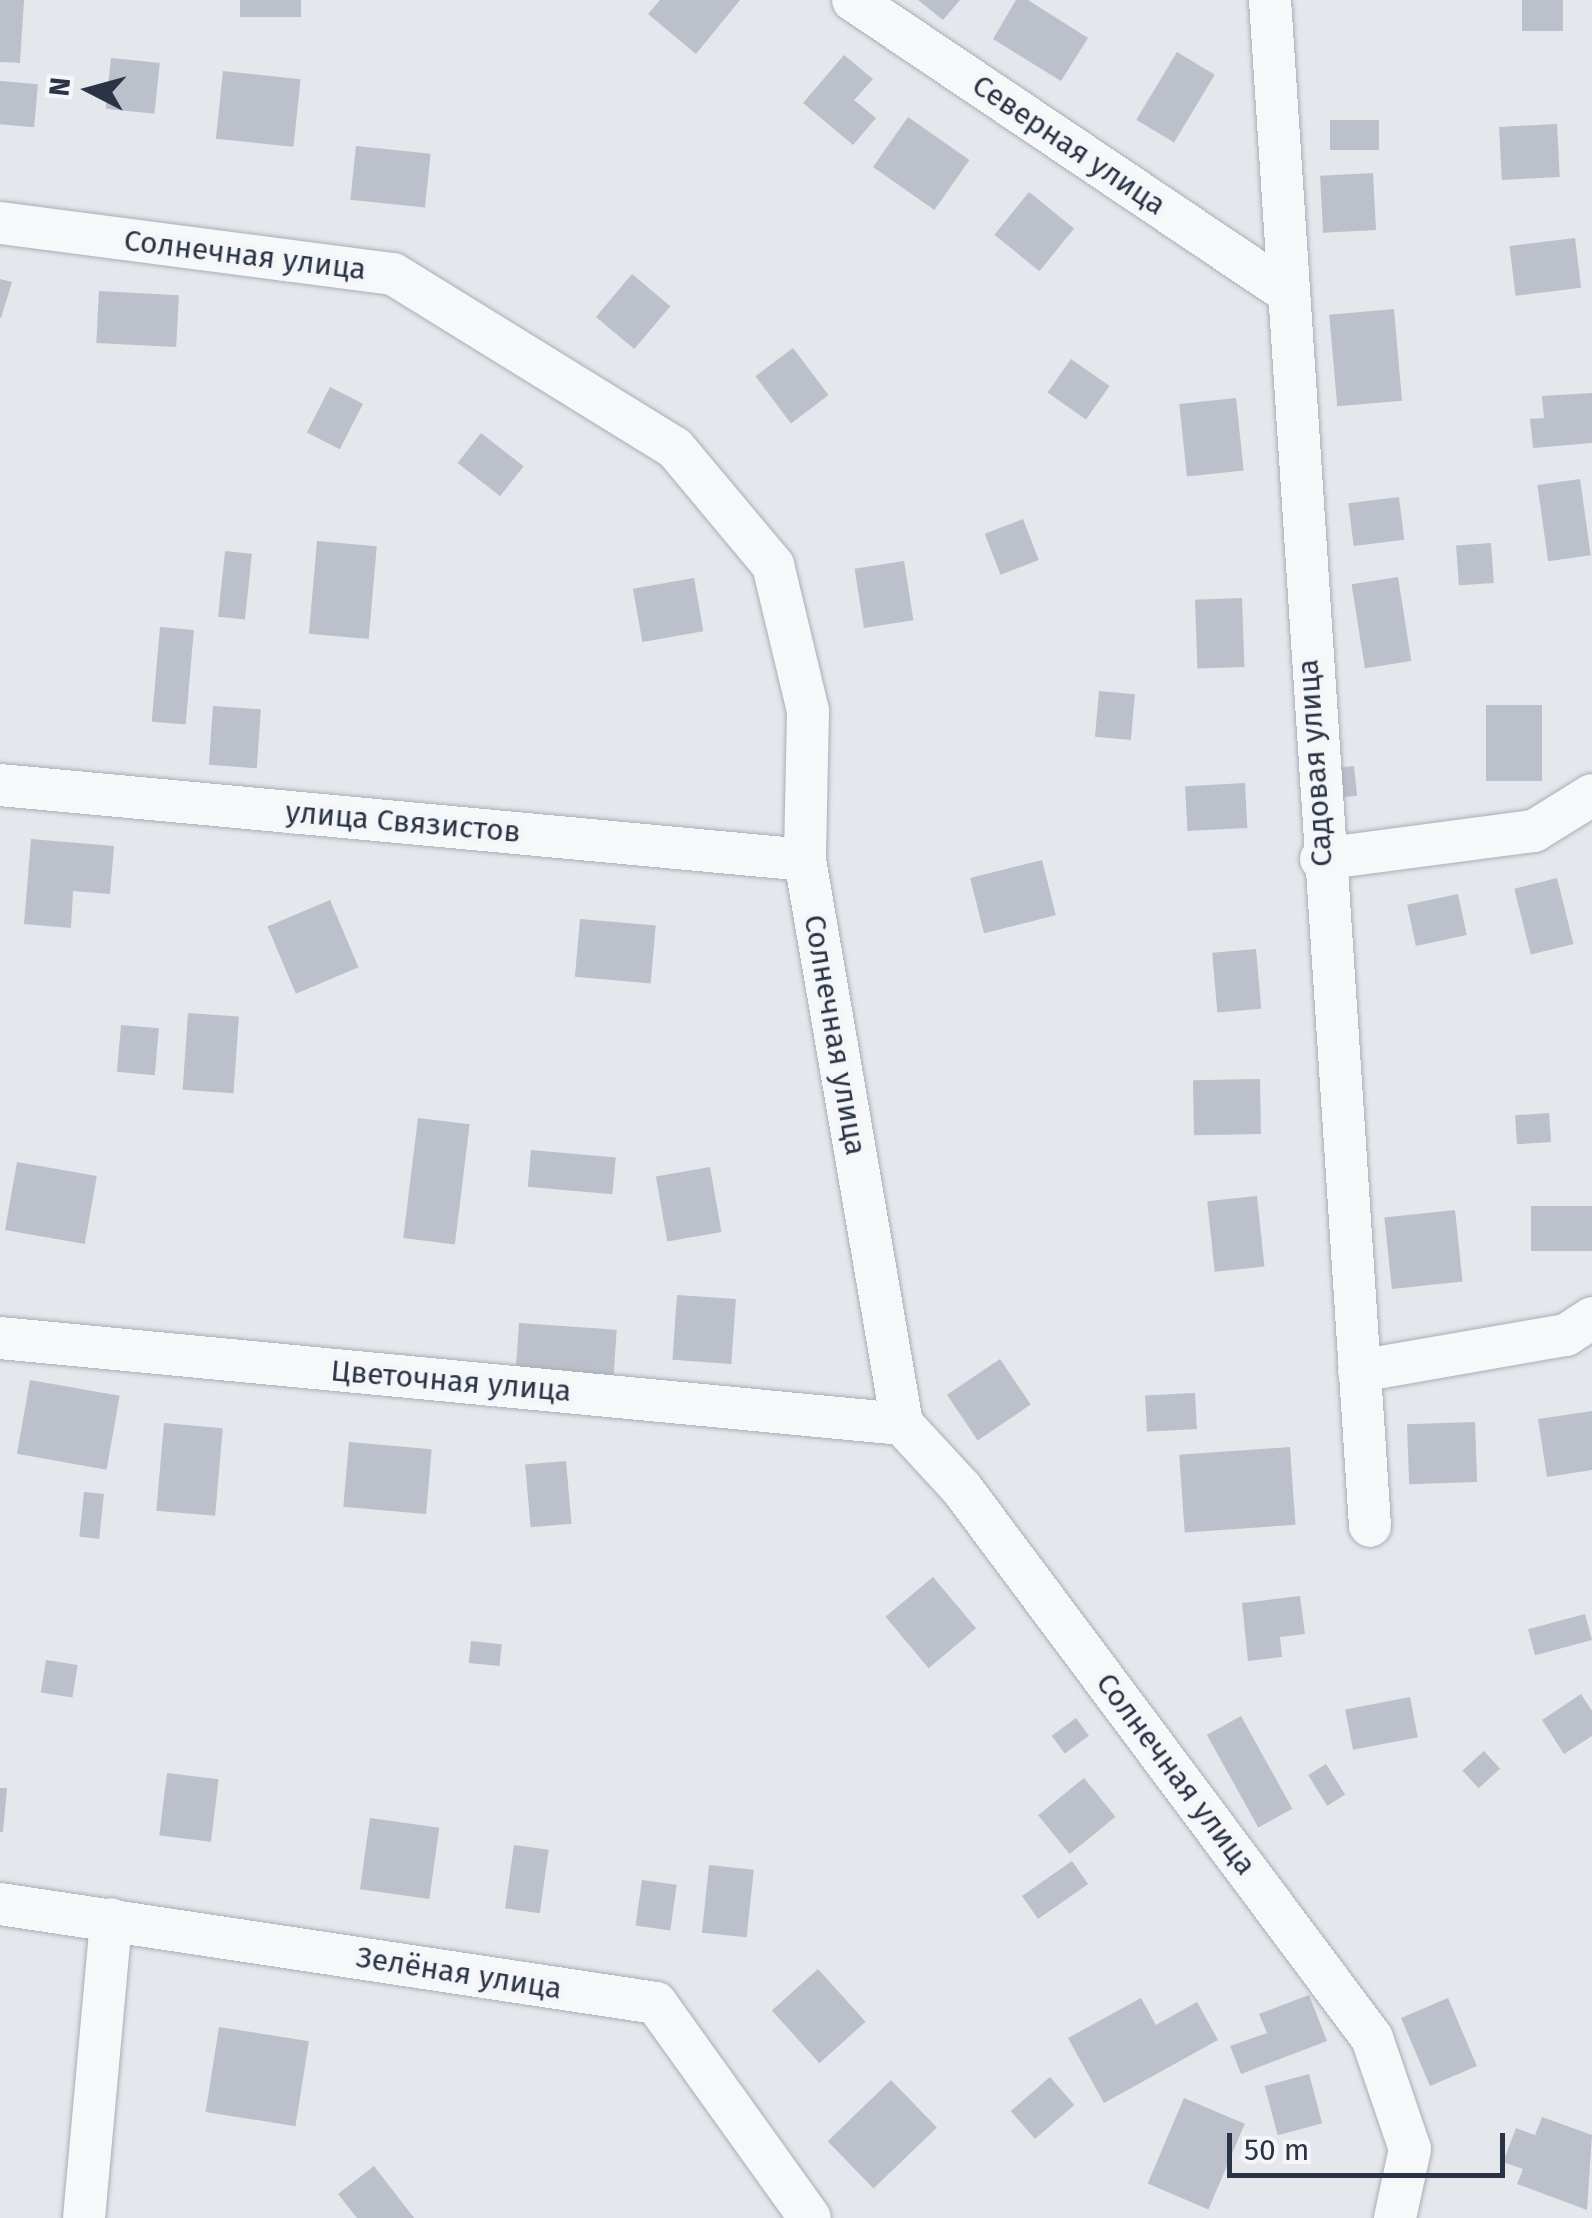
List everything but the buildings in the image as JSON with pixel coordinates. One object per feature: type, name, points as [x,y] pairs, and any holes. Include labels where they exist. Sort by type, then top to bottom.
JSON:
[{"type":"street","name":"Северная улица","points":[[853,0],[1284,290]]},
{"type":"street","name":"Садовая улица","points":[[1270,0],[1284,290],[1370,1526]]},
{"type":"street","name":"Солнечная улица","points":[[0,223],[393,274],[676,448],[773,564],[808,711],[805,860],[902,1424],[962,1489],[1372,2038],[1410,2148],[1395,2218]]},
{"type":"street","name":"улица Связистов","points":[[0,785],[805,860]]},
{"type":"street","points":[[1322,858],[1534,831],[1592,795]]},
{"type":"street","points":[[1359,1371],[1566,1335],[1592,1318]]},
{"type":"street","name":"Цветочная улица","points":[[0,1338],[902,1424]]},
{"type":"street","name":"Зелёная улица","points":[[0,1904],[656,2003],[810,2218]]},
{"type":"street","points":[[84,2218],[112,1918]]}]
